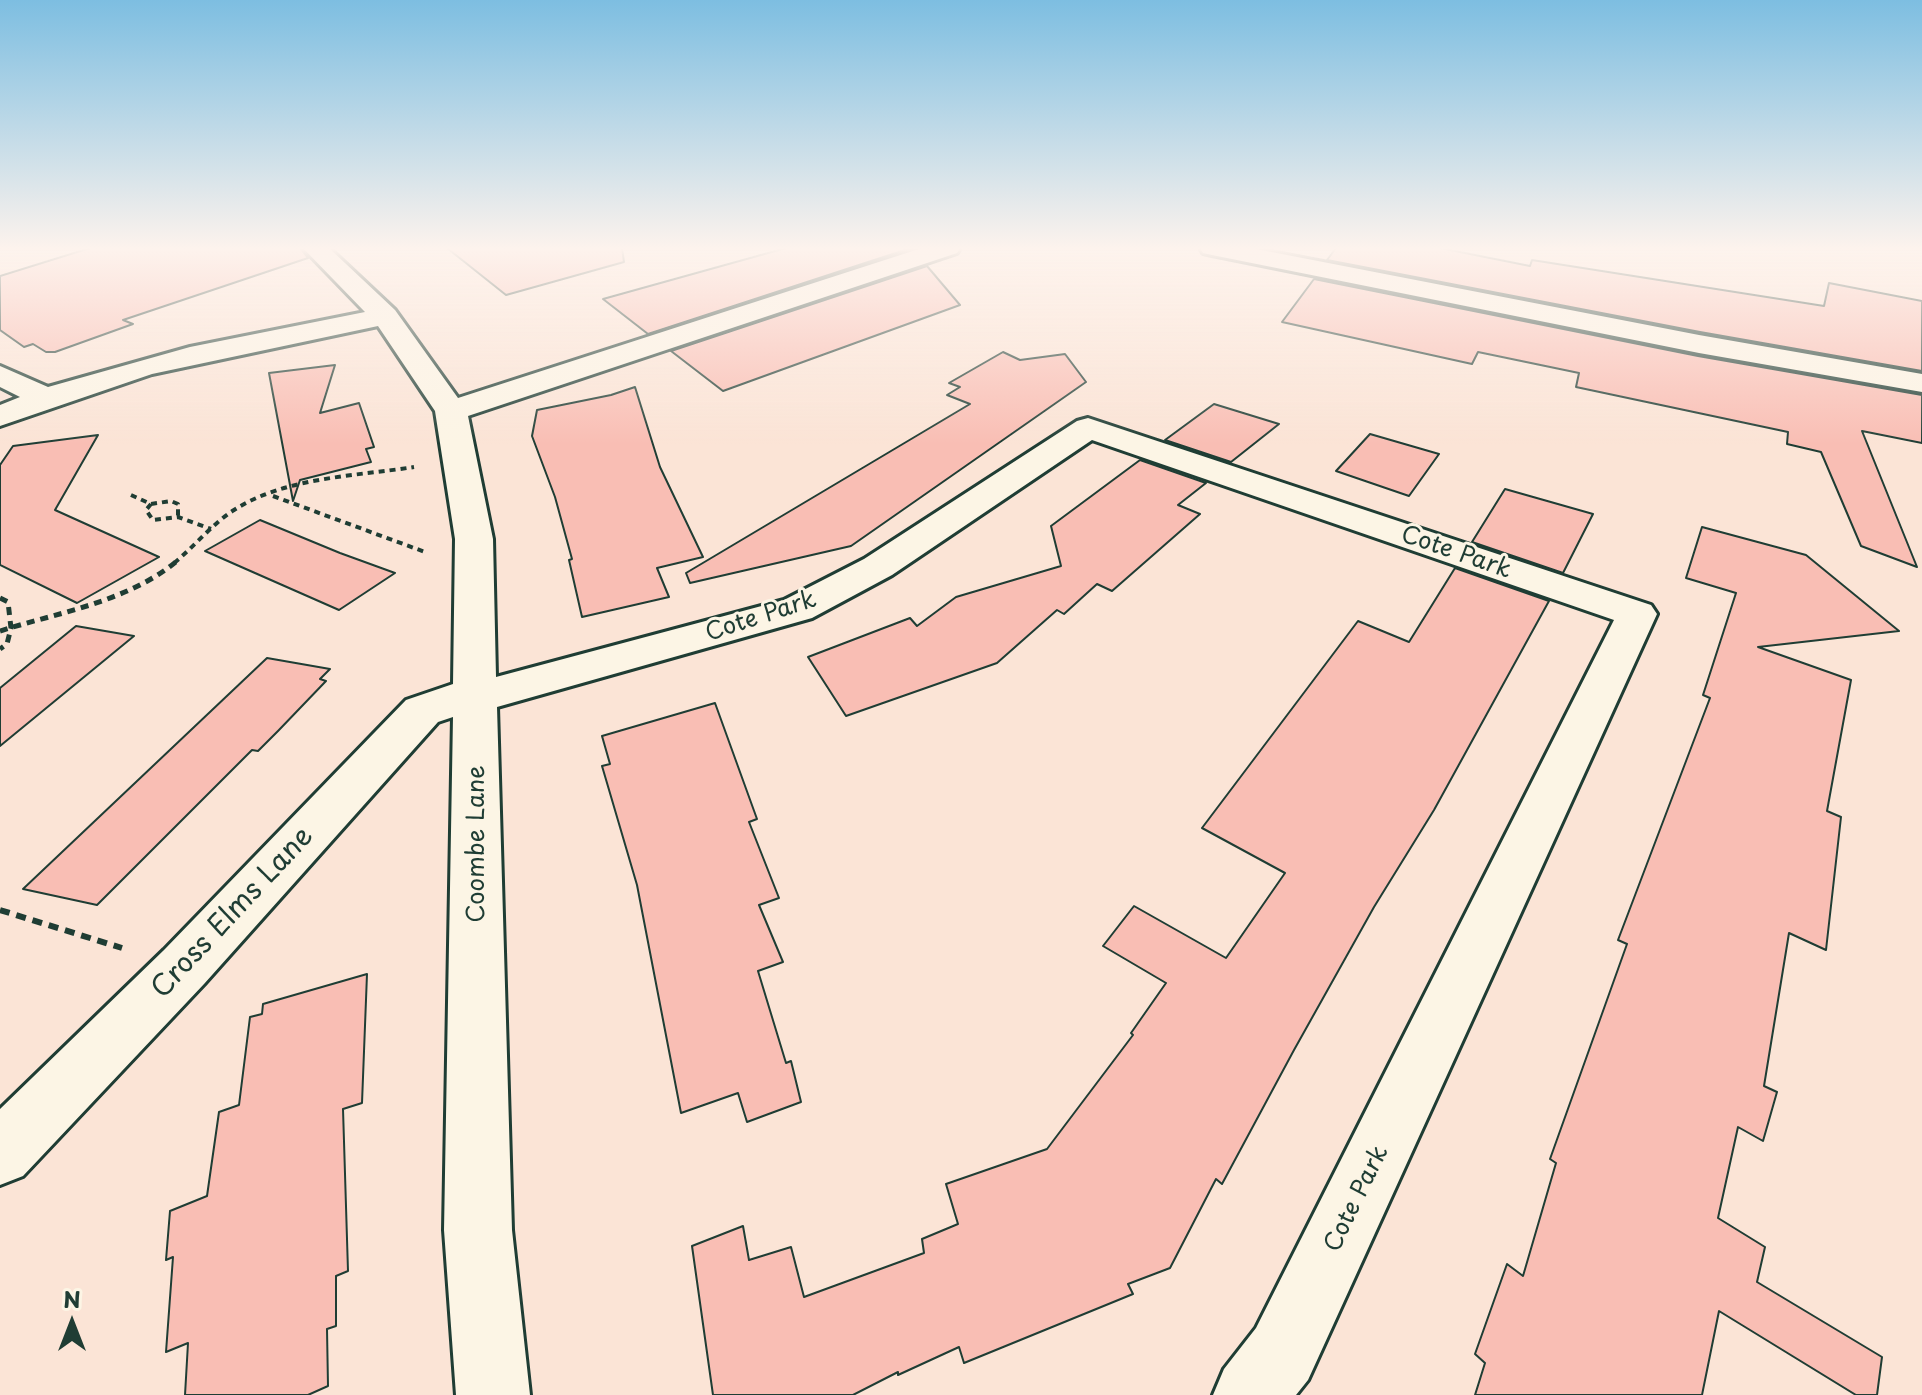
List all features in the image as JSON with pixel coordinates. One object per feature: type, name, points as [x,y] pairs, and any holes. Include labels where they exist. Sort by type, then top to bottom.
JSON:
[{"type":"street","name":"Coombe Lane","points":[[382,313],[451,411],[474,539],[478,1230],[493,1395]]},
{"type":"street","points":[[451,411],[750,313]]},
{"type":"street","points":[[1542,313],[1922,383]]},
{"type":"street","points":[[0,416],[44,397],[191,353],[385,316]]},
{"type":"street","points":[[0,375],[44,397]]},
{"type":"street","name":"Cote Park","points":[[476,695],[798,609],[878,567],[1088,428],[1637,614],[1282,1354],[1250,1395]]},
{"type":"street","name":"Cross Elms Lane","points":[[0,1153],[184,967],[422,711],[476,695]]},
{"type":"path","points":[[0,631],[88,608],[129,591],[171,566],[244,504],[271,495],[459,457]]},
{"type":"path","points":[[131,495],[151,504],[171,501],[178,504],[178,517]]},
{"type":"path","points":[[271,495],[475,570]]},
{"type":"path","points":[[151,504],[146,510],[147,516],[153,520],[178,517],[211,529]]},
{"type":"path","points":[[0,598],[8,602],[11,628],[7,644],[0,649]]},
{"type":"path","points":[[0,910],[184,967]]},
{"type":"building","points":[[0,313],[144,313],[123,320],[133,324],[55,352],[46,352],[33,344],[24,347],[0,330]]},
{"type":"building","points":[[621,313],[712,313],[648,334]]},
{"type":"building","points":[[785,313],[938,313],[723,391],[671,351]]},
{"type":"building","points":[[1289,313],[1484,313],[1698,356],[1922,395],[1922,443],[1862,431],[1917,567],[1861,546],[1821,452],[1787,444],[1788,432],[1576,387],[1579,373],[1478,352],[1472,364],[1282,322]]},
{"type":"building","points":[[1602,313],[1922,313],[1922,371]]},
{"type":"building","points":[[1003,352],[1020,360],[1065,354],[1086,382],[851,546],[690,583],[686,573],[970,404],[947,395],[960,387],[949,383]]},
{"type":"building","points":[[335,365],[320,413],[359,403],[374,447],[366,449],[371,462],[300,480],[293,501],[269,373]]},
{"type":"building","points":[[635,387],[660,467],[703,557],[657,568],[669,597],[582,617],[569,560],[572,559],[555,497],[532,436],[537,410]]},
{"type":"building","points":[[1214,404],[1279,424],[1231,462],[1165,440]]},
{"type":"building","points":[[1370,434],[1439,454],[1409,496],[1336,471]]},
{"type":"building","points":[[98,435],[55,510],[159,557],[77,603],[0,565],[0,465],[13,446]]},
{"type":"building","points":[[1140,460],[1206,483],[1178,505],[1200,514],[1112,591],[1097,584],[1064,614],[1057,610],[997,663],[846,716],[808,657],[910,618],[917,626],[956,597],[1061,566],[1051,526]]},
{"type":"building","points":[[1505,489],[1593,514],[1563,573],[1472,542]]},
{"type":"building","points":[[260,520],[395,573],[339,610],[205,551]]},
{"type":"building","points":[[1702,527],[1806,555],[1899,631],[1758,647],[1851,680],[1827,811],[1841,817],[1826,950],[1789,933],[1764,1086],[1777,1092],[1763,1141],[1738,1127],[1718,1218],[1765,1247],[1757,1282],[1882,1357],[1877,1395],[1856,1395],[1719,1311],[1702,1395],[1475,1395],[1485,1363],[1475,1354],[1507,1264],[1523,1276],[1556,1163],[1550,1159],[1627,944],[1618,940],[1710,698],[1703,695],[1736,593],[1686,578]]},
{"type":"building","points":[[1455,568],[1549,601],[1434,810],[1374,907],[1222,1184],[1216,1179],[1170,1268],[1128,1284],[1133,1294],[964,1363],[959,1347],[853,1395],[713,1395],[692,1246],[743,1226],[749,1260],[791,1247],[804,1297],[924,1253],[922,1239],[958,1224],[946,1184],[1047,1149],[1133,1035],[1131,1033],[1166,983],[1103,946],[1134,906],[1226,958],[1285,873],[1202,828],[1358,621],[1409,642]]},
{"type":"building","points":[[76,626],[134,636],[0,746],[0,688]]},
{"type":"building","points":[[267,658],[330,669],[320,679],[326,681],[278,731],[258,751],[252,750],[97,905],[23,889]]},
{"type":"building","points":[[715,703],[757,819],[749,822],[779,898],[759,905],[783,962],[758,971],[786,1063],[791,1061],[801,1102],[747,1122],[738,1093],[681,1113],[637,885],[602,766],[610,764],[602,736]]},
{"type":"building","points":[[367,974],[362,1103],[343,1109],[348,1271],[336,1276],[336,1326],[327,1329],[328,1386],[308,1395],[185,1395],[188,1343],[166,1352],[173,1257],[166,1260],[170,1211],[207,1196],[219,1112],[239,1105],[250,1017],[262,1014],[263,1004]]}]
